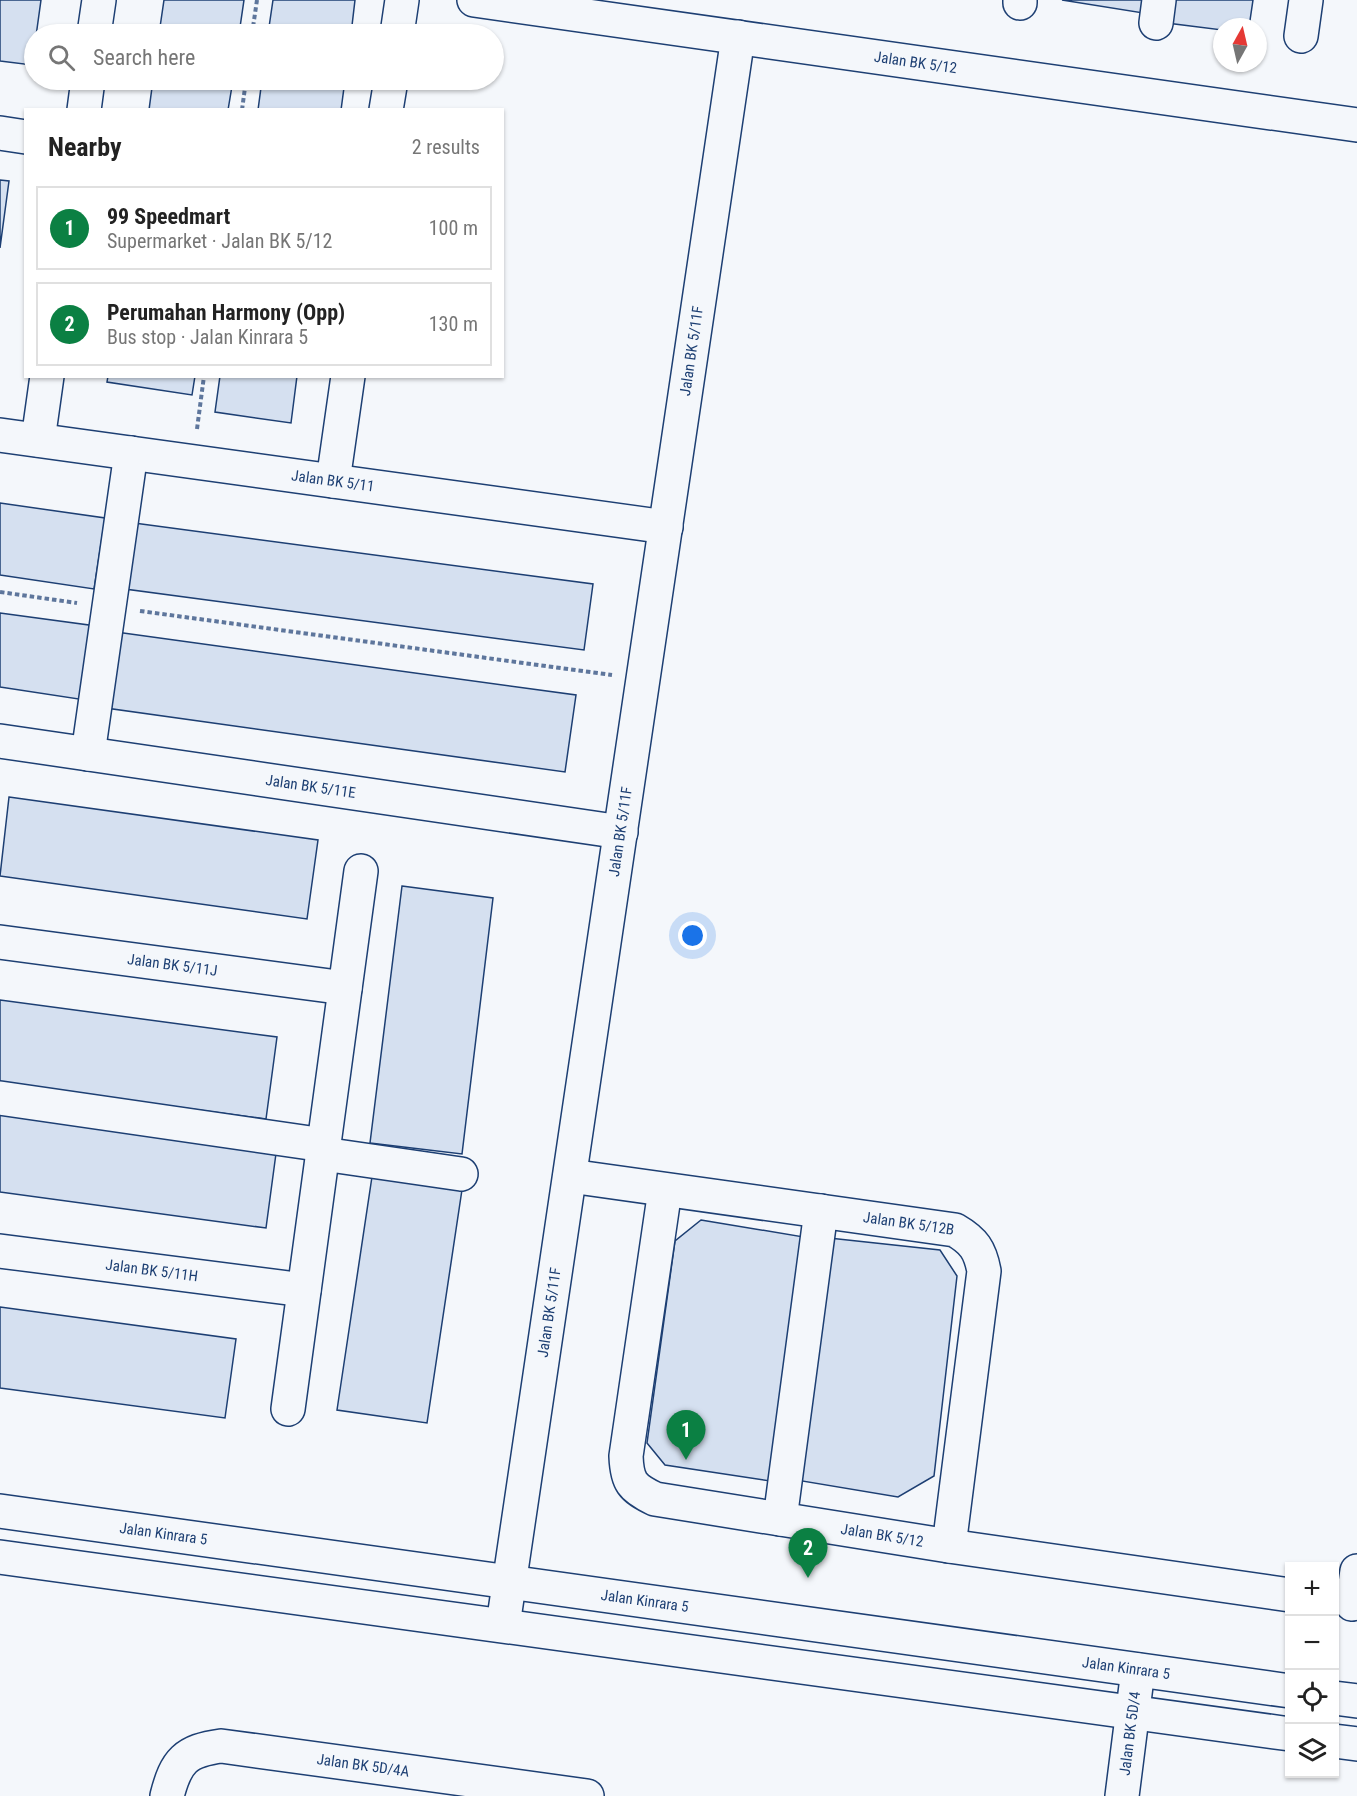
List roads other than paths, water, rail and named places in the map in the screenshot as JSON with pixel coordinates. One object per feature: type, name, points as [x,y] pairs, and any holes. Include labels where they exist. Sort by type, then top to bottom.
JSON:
[{"type":"street","points":[[95,24],[99,0]]},
{"type":"street","points":[[398,24],[402,0]]},
{"type":"street","name":"Jalan BK 5/12","points":[[474,0],[1357,124]]},
{"type":"street","points":[[1301,36],[1306,0]]},
{"type":"street","name":"Jalan BK 5/11F","points":[[503,1625],[738,37]]},
{"type":"street","points":[[84,108],[87,90]]},
{"type":"street","points":[[386,108],[389,90]]},
{"type":"street","points":[[0,133],[24,137]]},
{"type":"street","points":[[38,441],[47,378]]},
{"type":"street","points":[[333,481],[348,378]]},
{"type":"street","name":"Jalan BK 5/11","points":[[0,435],[666,527]]},
{"type":"street","points":[[88,754],[131,453]]},
{"type":"street","name":"Jalan BK 5/11E","points":[[0,741],[621,832]]},
{"type":"street","points":[[288,1409],[361,871]]},
{"type":"street","name":"Jalan BK 5/11J","points":[[0,942],[345,988]]},
{"type":"street","points":[[0,1098],[323,1149],[460,1174]]},
{"type":"street","name":"Jalan BK 5/12B","points":[[570,1176],[956,1230],[972,1240],[981,1254],[984,1271],[949,1546]]},
{"type":"street","name":"Jalan BK 5/12","points":[[665,1190],[626,1456],[627,1473],[636,1490],[655,1499],[949,1546],[1285,1594]]},
{"type":"street","points":[[780,1519],[821,1211]]},
{"type":"street","name":"Jalan BK 5/11H","points":[[0,1251],[304,1290]]},
{"type":"street","name":"Jalan Kinrara 5","points":[[0,1511],[1285,1690]]},
{"type":"street","points":[[0,1557],[1285,1733]]},
{"type":"street","points":[[1348,1603],[1357,1571]]},
{"type":"street","name":"Jalan BK 5D/4","points":[[1122,1796],[1138,1670]]},
{"type":"street","points":[[1339,1699],[1357,1701]]},
{"type":"street","points":[[1339,1742],[1357,1744]]},
{"type":"street","name":"Jalan BK 5D/4A","points":[[167,1796],[173,1774],[185,1756],[202,1749],[221,1746],[587,1796]]},
{"type":"place","name":"99 Speedmart","points":[[686,1460]]},
{"type":"place","name":"Perumahan Harmony (Opp)","points":[[808,1578]]}]
